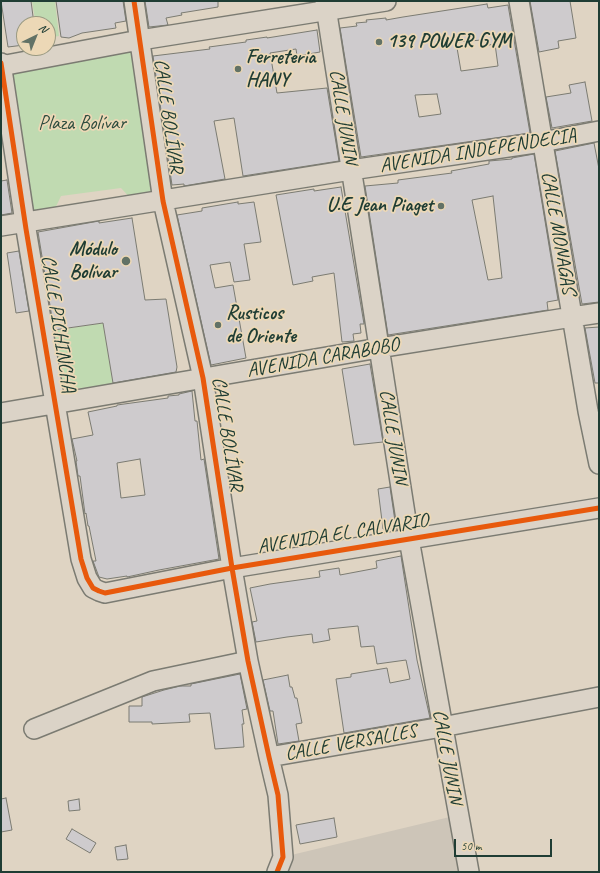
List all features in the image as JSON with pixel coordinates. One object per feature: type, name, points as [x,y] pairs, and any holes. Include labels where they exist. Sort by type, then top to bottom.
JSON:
[{"type":"street","name":"CALLE BOLÍVAR","points":[[134,1],[164,201],[203,378],[248,661],[278,795],[283,858],[277,872]]},
{"type":"street","points":[[1,65],[326,6],[386,1]]},
{"type":"street","name":"CALLE MONAGAS","points":[[519,1],[572,316],[594,410],[599,464]]},
{"type":"street","name":"CALLE JUNIN","points":[[326,6],[409,539],[469,872]]},
{"type":"street","name":"CALLE PICHINCHA","points":[[1,65],[25,222],[81,559],[87,578],[93,588]]},
{"type":"street","name":"AVENIDA INDEPENDECIA","points":[[1,226],[599,132]]},
{"type":"street","name":"AVENIDA CARABOBO","points":[[1,413],[380,348],[572,316],[599,313]]},
{"type":"street","name":"AVENIDA EL CALVARIO","points":[[93,588],[105,593],[232,568],[599,508]]},
{"type":"street","points":[[34,729],[153,681],[248,661]]},
{"type":"street","name":"CALLE VERSALLES","points":[[269,757],[442,727],[599,697]]},
{"type":"shaded area","points":[[458,815],[469,872],[277,872],[283,857]]},
{"type":"green space","points":[[32,1],[55,1],[59,36],[56,37],[56,16],[34,16]]},
{"type":"green space","name":"Plaza Bolívar","points":[[139,48],[156,199],[134,202],[121,188],[61,196],[52,215],[32,218],[6,71]]},
{"type":"green space","points":[[103,323],[113,384],[66,390],[62,386],[52,331]]},
{"type":"building","points":[[1,1],[31,1],[33,16],[16,16],[16,46],[8,47]]},
{"type":"building","points":[[56,1],[123,1],[126,21],[115,23],[116,28],[82,33],[69,38],[61,37]]},
{"type":"building","points":[[145,1],[218,1],[218,7],[181,13],[182,15],[166,18],[168,25],[149,27]]},
{"type":"building","points":[[530,1],[570,1],[576,38],[558,41],[559,48],[539,52]]},
{"type":"building","points":[[487,4],[488,8],[508,5],[530,133],[361,157],[340,28],[357,26],[356,23],[367,22],[366,20],[386,18],[386,20]],"holes":[[[482,40],[483,46],[495,44],[498,66],[461,71],[456,42]],[[437,94],[441,114],[419,117],[415,95]]]},
{"type":"building","points":[[317,30],[320,52],[297,56],[296,49],[270,53],[277,93],[327,88],[339,161],[243,176],[234,118],[214,121],[225,179],[184,186],[184,184],[172,185],[153,56],[210,49],[209,47],[246,42],[246,40]]},
{"type":"building","points":[[585,82],[592,121],[552,128],[546,97],[571,93],[569,85]]},
{"type":"building","points":[[594,143],[599,169],[599,302],[582,304],[555,151]]},
{"type":"building","points":[[534,154],[558,300],[547,302],[548,310],[388,335],[365,186],[398,183],[398,180],[452,173],[451,171],[489,164],[489,161]],"holes":[[[493,196],[502,278],[488,280],[472,200]]]},
{"type":"building","points":[[7,180],[12,213],[1,215],[1,181]]},
{"type":"building","points":[[341,187],[364,324],[360,324],[361,333],[353,334],[354,341],[342,342],[334,273],[312,277],[313,281],[293,285],[276,195],[314,189],[314,191]]},
{"type":"building","points":[[238,202],[238,204],[254,202],[261,242],[244,244],[250,280],[234,282],[230,262],[210,265],[215,288],[233,285],[246,358],[211,365],[177,215],[202,211],[202,208]]},
{"type":"building","points":[[132,218],[145,300],[166,299],[177,367],[176,372],[113,383],[103,323],[54,330],[38,232],[99,221],[99,223]]},
{"type":"building","points":[[19,251],[29,311],[16,313],[7,253]]},
{"type":"building","points":[[599,327],[599,383],[595,383],[585,328]]},
{"type":"building","points":[[370,364],[383,442],[354,445],[342,369]]},
{"type":"building","points":[[192,391],[201,460],[204,459],[219,559],[127,577],[107,579],[99,577],[93,561],[96,561],[86,513],[85,514],[80,476],[78,476],[77,461],[72,439],[93,435],[88,412],[117,405],[168,398],[168,396]],"holes":[[[140,459],[145,495],[121,498],[117,463]]]},
{"type":"building","points":[[390,487],[396,528],[383,529],[378,489]]},
{"type":"building","points":[[401,556],[417,660],[430,718],[344,733],[336,679],[351,677],[351,674],[387,668],[390,683],[410,679],[406,660],[377,664],[374,646],[361,647],[358,626],[328,629],[330,640],[313,643],[312,634],[256,642],[252,622],[257,621],[250,588],[320,577],[319,571],[339,568],[340,575],[377,568],[376,561]]},
{"type":"building","points":[[240,674],[247,709],[242,710],[244,724],[242,724],[244,747],[215,749],[210,713],[189,714],[190,722],[152,724],[152,722],[129,722],[129,706],[142,706],[142,697],[180,686],[191,686],[191,684]]},
{"type":"building","points":[[288,675],[290,687],[292,687],[295,698],[297,698],[302,723],[296,724],[299,741],[278,744],[273,711],[270,711],[263,680]]},
{"type":"building","points":[[6,798],[12,830],[1,832],[1,799]]},
{"type":"building","points":[[79,799],[80,810],[69,811],[68,801]]},
{"type":"building","points":[[334,818],[337,837],[300,844],[296,825]]},
{"type":"building","points":[[72,829],[96,843],[90,853],[66,839]]},
{"type":"building","points":[[126,845],[128,859],[117,860],[115,847]]},
{"type":"cycle path","points":[[134,1],[163,201],[203,378],[248,661],[278,795],[283,857],[277,872]]},
{"type":"cycle path","points":[[1,63],[26,229],[81,559],[87,578],[93,588],[105,593],[232,568],[599,508]]},
{"type":"place","name":"139 POWER GYM","points":[[379,42]]},
{"type":"place","name":"Ferreteria HANY","points":[[238,69]]},
{"type":"place","name":"U.E Jean Piaget","points":[[441,206]]},
{"type":"place","name":"Módulo Bolívar","points":[[126,261]]},
{"type":"place","name":"Rusticos de Oriente","points":[[218,325]]}]
